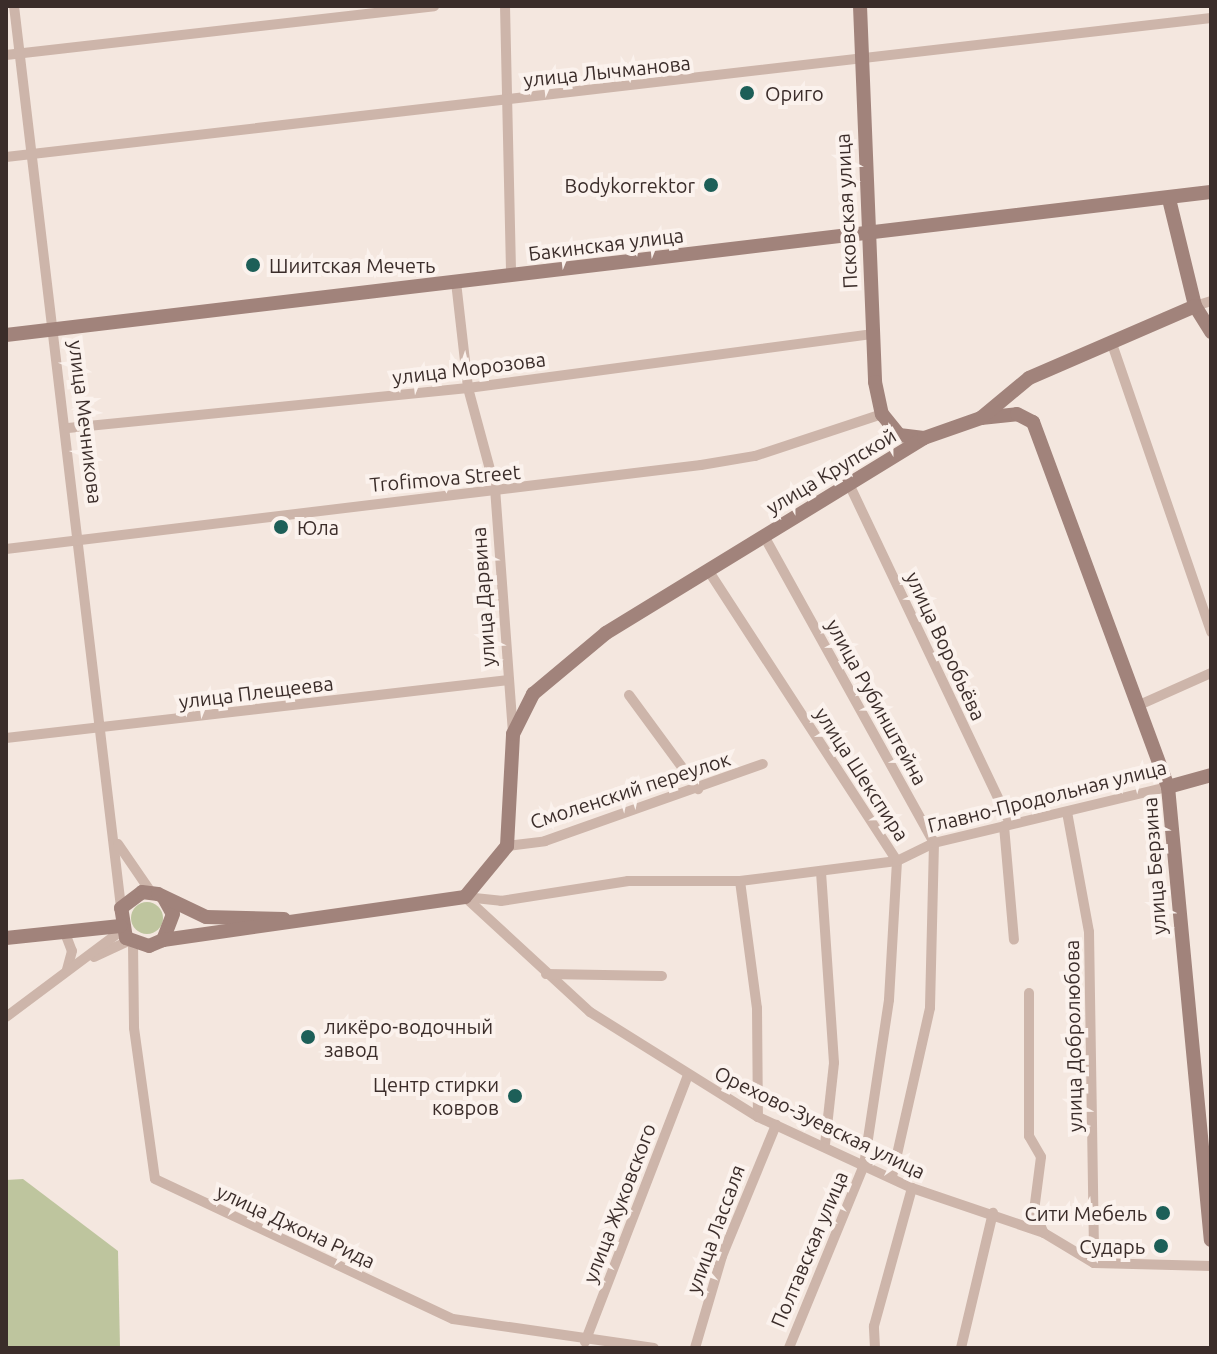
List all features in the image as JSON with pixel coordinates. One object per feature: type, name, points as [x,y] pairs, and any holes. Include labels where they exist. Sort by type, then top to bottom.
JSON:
[{"type":"main road","name":"Псковская улица","points":[[860,6],[859,62],[866,233],[882,414]]},
{"type":"main road","name":"Бакинская улица","points":[[6,335],[1211,192]]},
{"type":"main road","points":[[1169,199],[1195,306],[1211,332]]},
{"type":"main road","name":"улица Крупской","points":[[513,734],[533,694],[606,633],[924,438],[981,418],[1029,378],[1195,306]]},
{"type":"main road","points":[[882,414],[899,435],[924,438]]},
{"type":"main road","name":"улица Берзина","points":[[981,418],[1017,414],[1033,422],[1168,787],[1211,1240]]},
{"type":"main road","name":"улица Дарвина","points":[[507,846],[513,734]]},
{"type":"main road","name":"Главно-Продольная улица","points":[[1168,787],[1211,775]]},
{"type":"main road","points":[[6,938],[65,933],[163,940],[465,897],[507,846]]},
{"type":"main road","points":[[126,935],[121,908],[133,895],[158,895],[206,917],[312,919]]},
{"type":"main road","points":[[158,895],[173,914],[163,940]]},
{"type":"street","name":"улица Мечникова","points":[[14,6],[105,727],[121,908]]},
{"type":"street","points":[[6,55],[434,6]]},
{"type":"street","points":[[505,6],[511,276]]},
{"type":"street","name":"улица Лычманова","points":[[6,157],[859,62],[1211,18]]},
{"type":"street","name":"улица Дарвина","points":[[456,282],[468,388],[495,488],[513,734]]},
{"type":"street","name":"улица Крупской","points":[[1195,306],[1211,301]]},
{"type":"street","name":"улица Морозова","points":[[68,428],[468,388],[873,334]]},
{"type":"street","points":[[1111,341],[1211,632]]},
{"type":"street","name":"Trofimova Street","points":[[6,549],[495,488],[543,488],[755,456],[882,414]]},
{"type":"street","name":"улица Воробьёва","points":[[849,484],[1007,824]]},
{"type":"street","name":"улица Рубинштейна","points":[[764,536],[934,843]]},
{"type":"street","name":"улица Шекспира","points":[[708,570],[897,861],[889,1000],[864,1165]]},
{"type":"street","points":[[1137,706],[1211,674]]},
{"type":"street","name":"улица Плещеева","points":[[6,738],[509,680]]},
{"type":"street","points":[[629,695],[698,789]]},
{"type":"street","name":"Смоленский переулок","points":[[507,846],[545,841],[763,764]]},
{"type":"street","name":"Главно-Продольная улица","points":[[465,897],[501,901],[628,881],[740,881],[897,861],[934,843],[1168,787]]},
{"type":"street","name":"улица Добролюбова","points":[[1067,812],[1089,932],[1094,1263]]},
{"type":"street","points":[[1007,824],[1014,940]]},
{"type":"street","name":"улица Мечникова","points":[[117,843],[158,895]]},
{"type":"street","points":[[892,1176],[930,1008],[934,843]]},
{"type":"street","points":[[821,872],[834,1063],[825,1144]]},
{"type":"street","points":[[740,881],[757,1008],[758,1117]]},
{"type":"street","name":"Орехово-Зуевская улица","points":[[465,897],[546,974],[687,1077],[758,1117],[825,1144],[912,1188],[993,1213],[1044,1233],[1094,1263],[1211,1266]]},
{"type":"street","points":[[65,933],[72,951],[67,972]]},
{"type":"street","points":[[6,1017],[67,972],[126,935]]},
{"type":"street","name":"улица Джона Рида","points":[[126,935],[134,1028],[155,1179],[453,1319],[585,1342],[654,1348]]},
{"type":"street","points":[[546,974],[662,976]]},
{"type":"street","points":[[1029,993],[1029,1136],[1041,1157],[1034,1211],[1044,1233]]},
{"type":"street","name":"улица Жуковского","points":[[585,1342],[687,1077]]},
{"type":"street","name":"улица Лассаля","points":[[695,1348],[722,1256],[776,1125]]},
{"type":"street","name":"Полтавская улица","points":[[789,1348],[864,1165]]},
{"type":"street","points":[[875,1348],[912,1188]]},
{"type":"street","points":[[961,1348],[993,1213]]},
{"type":"green space","points":[[147,902],[158,907],[163,918],[158,929],[147,934],[136,929],[131,918],[136,907]]},
{"type":"green space","points":[[23,1179],[118,1251],[120,1348],[6,1348],[6,1180]]},
{"type":"place","name":"Ориго","points":[[747,93]]},
{"type":"place","name":"Bodykorrektor","points":[[711,185]]},
{"type":"place","name":"Шиитская Мечеть","points":[[253,265]]},
{"type":"place","name":"Юла","points":[[281,527]]},
{"type":"place","name":"ликёро-водочный завод","points":[[308,1037]]},
{"type":"place","name":"Центр стирки ковров","points":[[515,1096]]},
{"type":"place","name":"Сити Мебель","points":[[1163,1213]]},
{"type":"place","name":"Сударь","points":[[1161,1246]]}]
